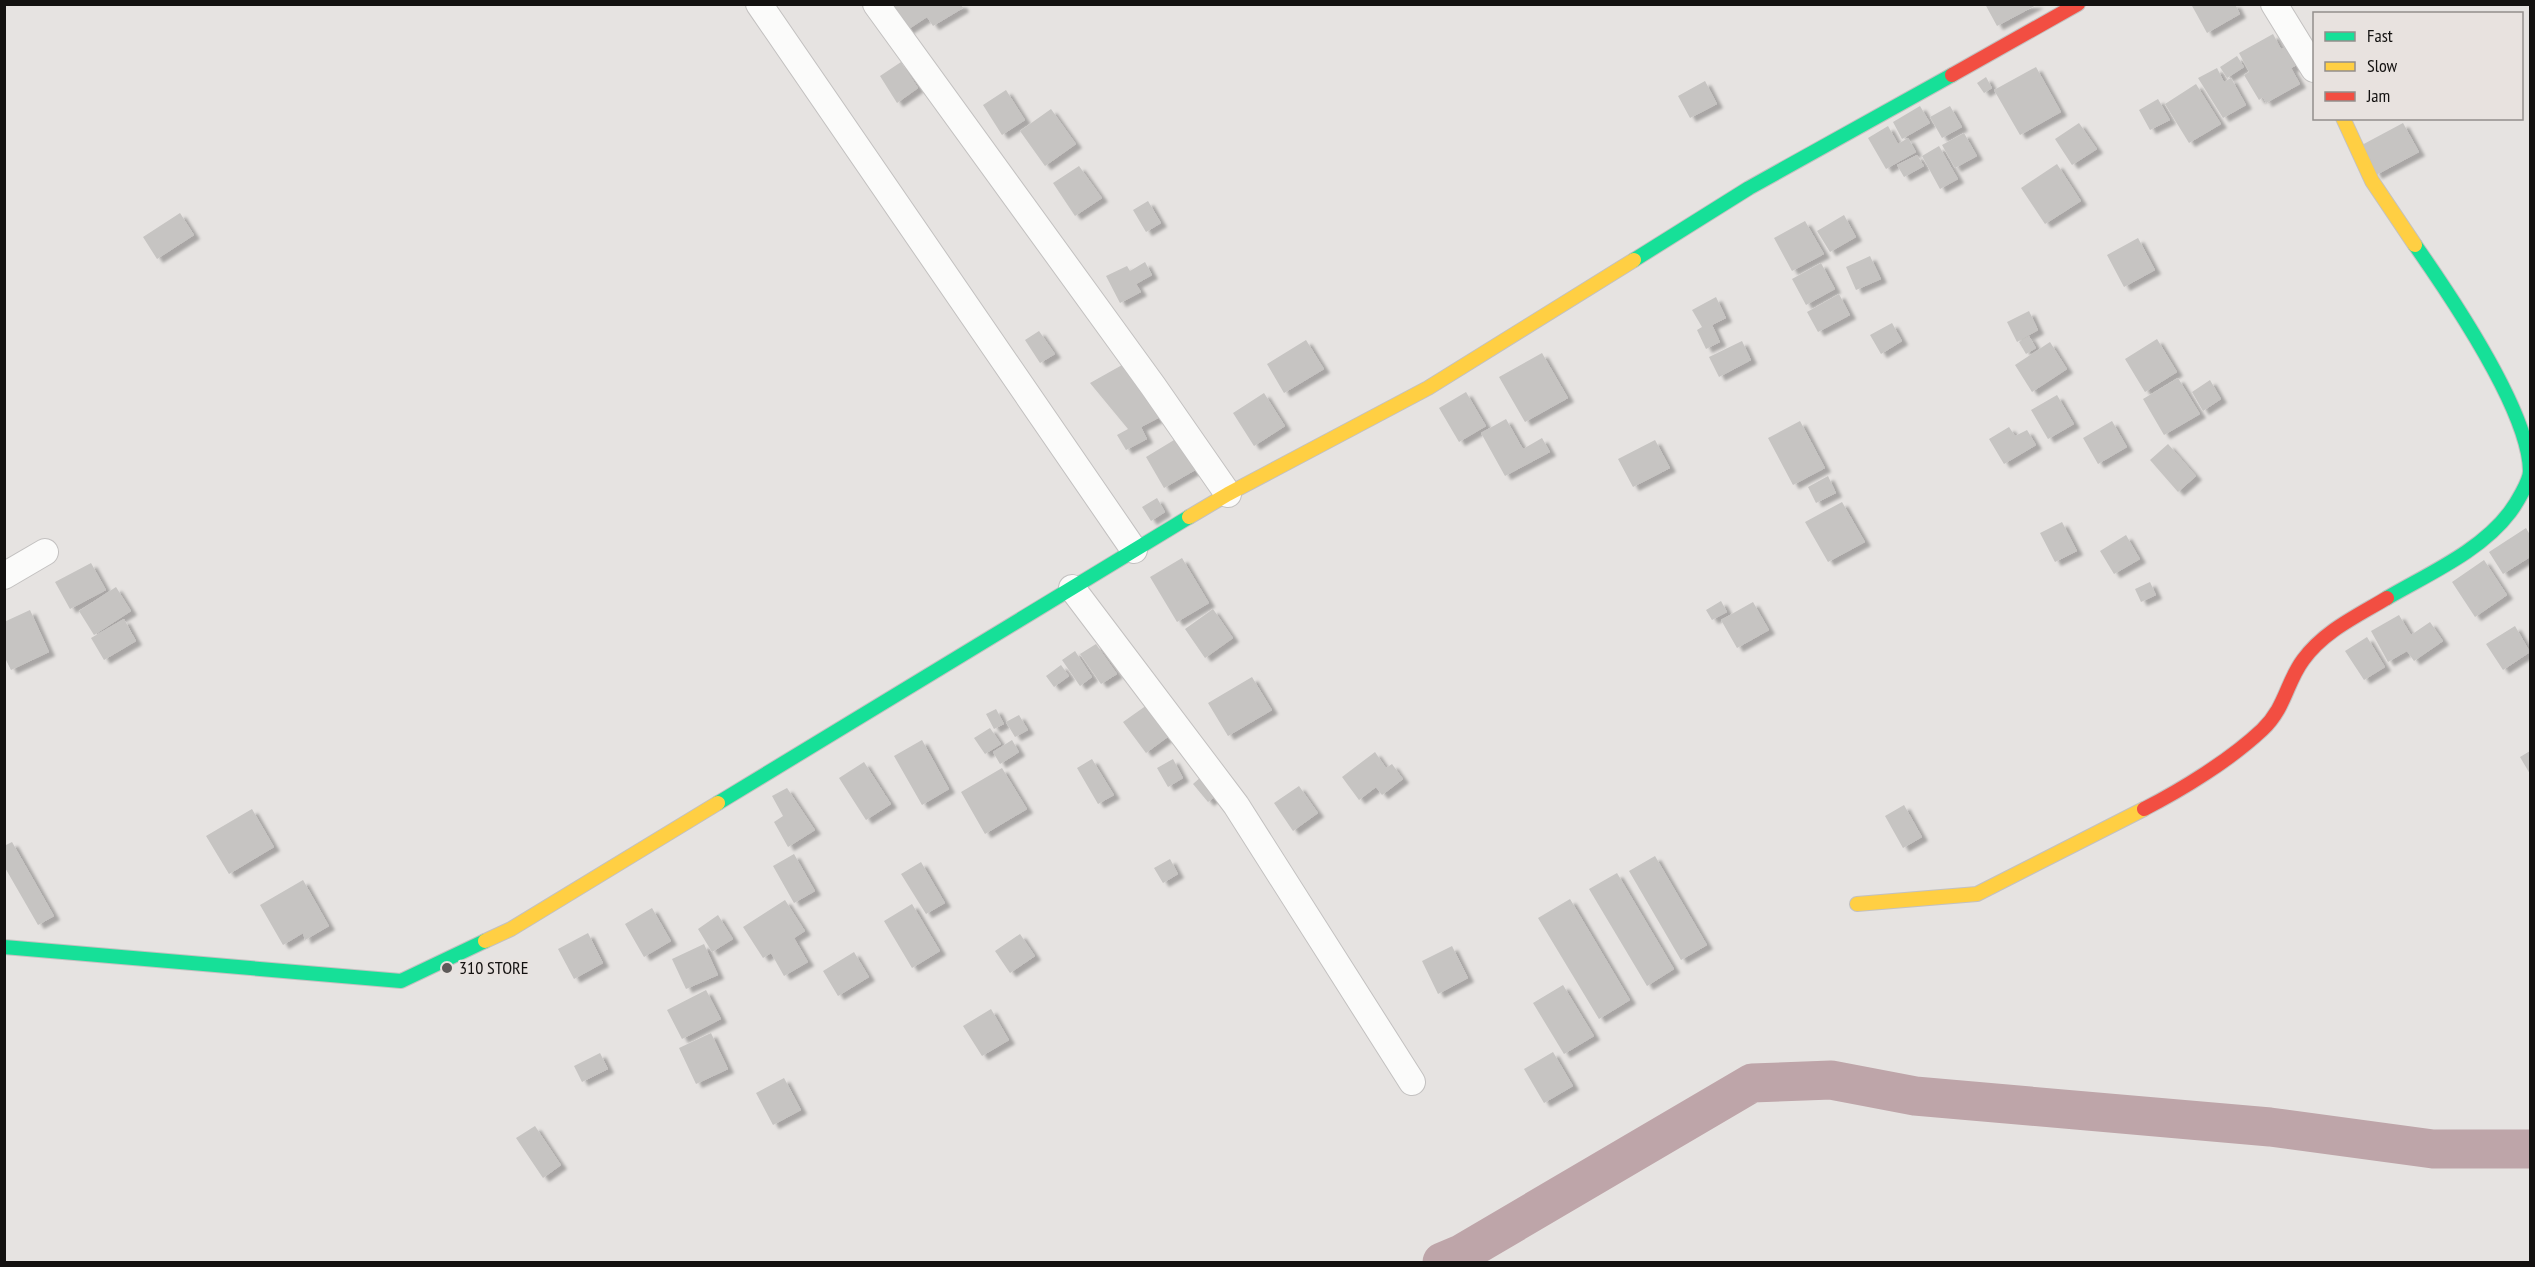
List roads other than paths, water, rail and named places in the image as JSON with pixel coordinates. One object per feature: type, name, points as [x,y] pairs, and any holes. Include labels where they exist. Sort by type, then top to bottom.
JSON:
[{"type":"street","points":[[759,4],[1134,550]]},
{"type":"street","points":[[876,4],[1154,386],[1228,494]]},
{"type":"street","points":[[4,947],[401,981],[511,928],[1228,494],[1428,388],[1749,188],[2078,4]]},
{"type":"street","points":[[2274,4],[2313,67]]},
{"type":"street","points":[[1857,904],[1977,894],[2181,789],[2262,730],[2283,705],[2302,661],[2326,635],[2479,543],[2510,512],[2530,473],[2520,423],[2457,306],[2372,181],[2344,120]]},
{"type":"street","points":[[4,576],[45,552]]},
{"type":"street","points":[[1072,588],[1236,805],[1412,1082]]},
{"type":"waterway","points":[[1442,1262],[1461,1254],[1752,1083],[1831,1080],[1915,1096],[2270,1127],[2433,1149],[2530,1149]]},
{"type":"place","name":"310 STORE","points":[[447,968]]}]
